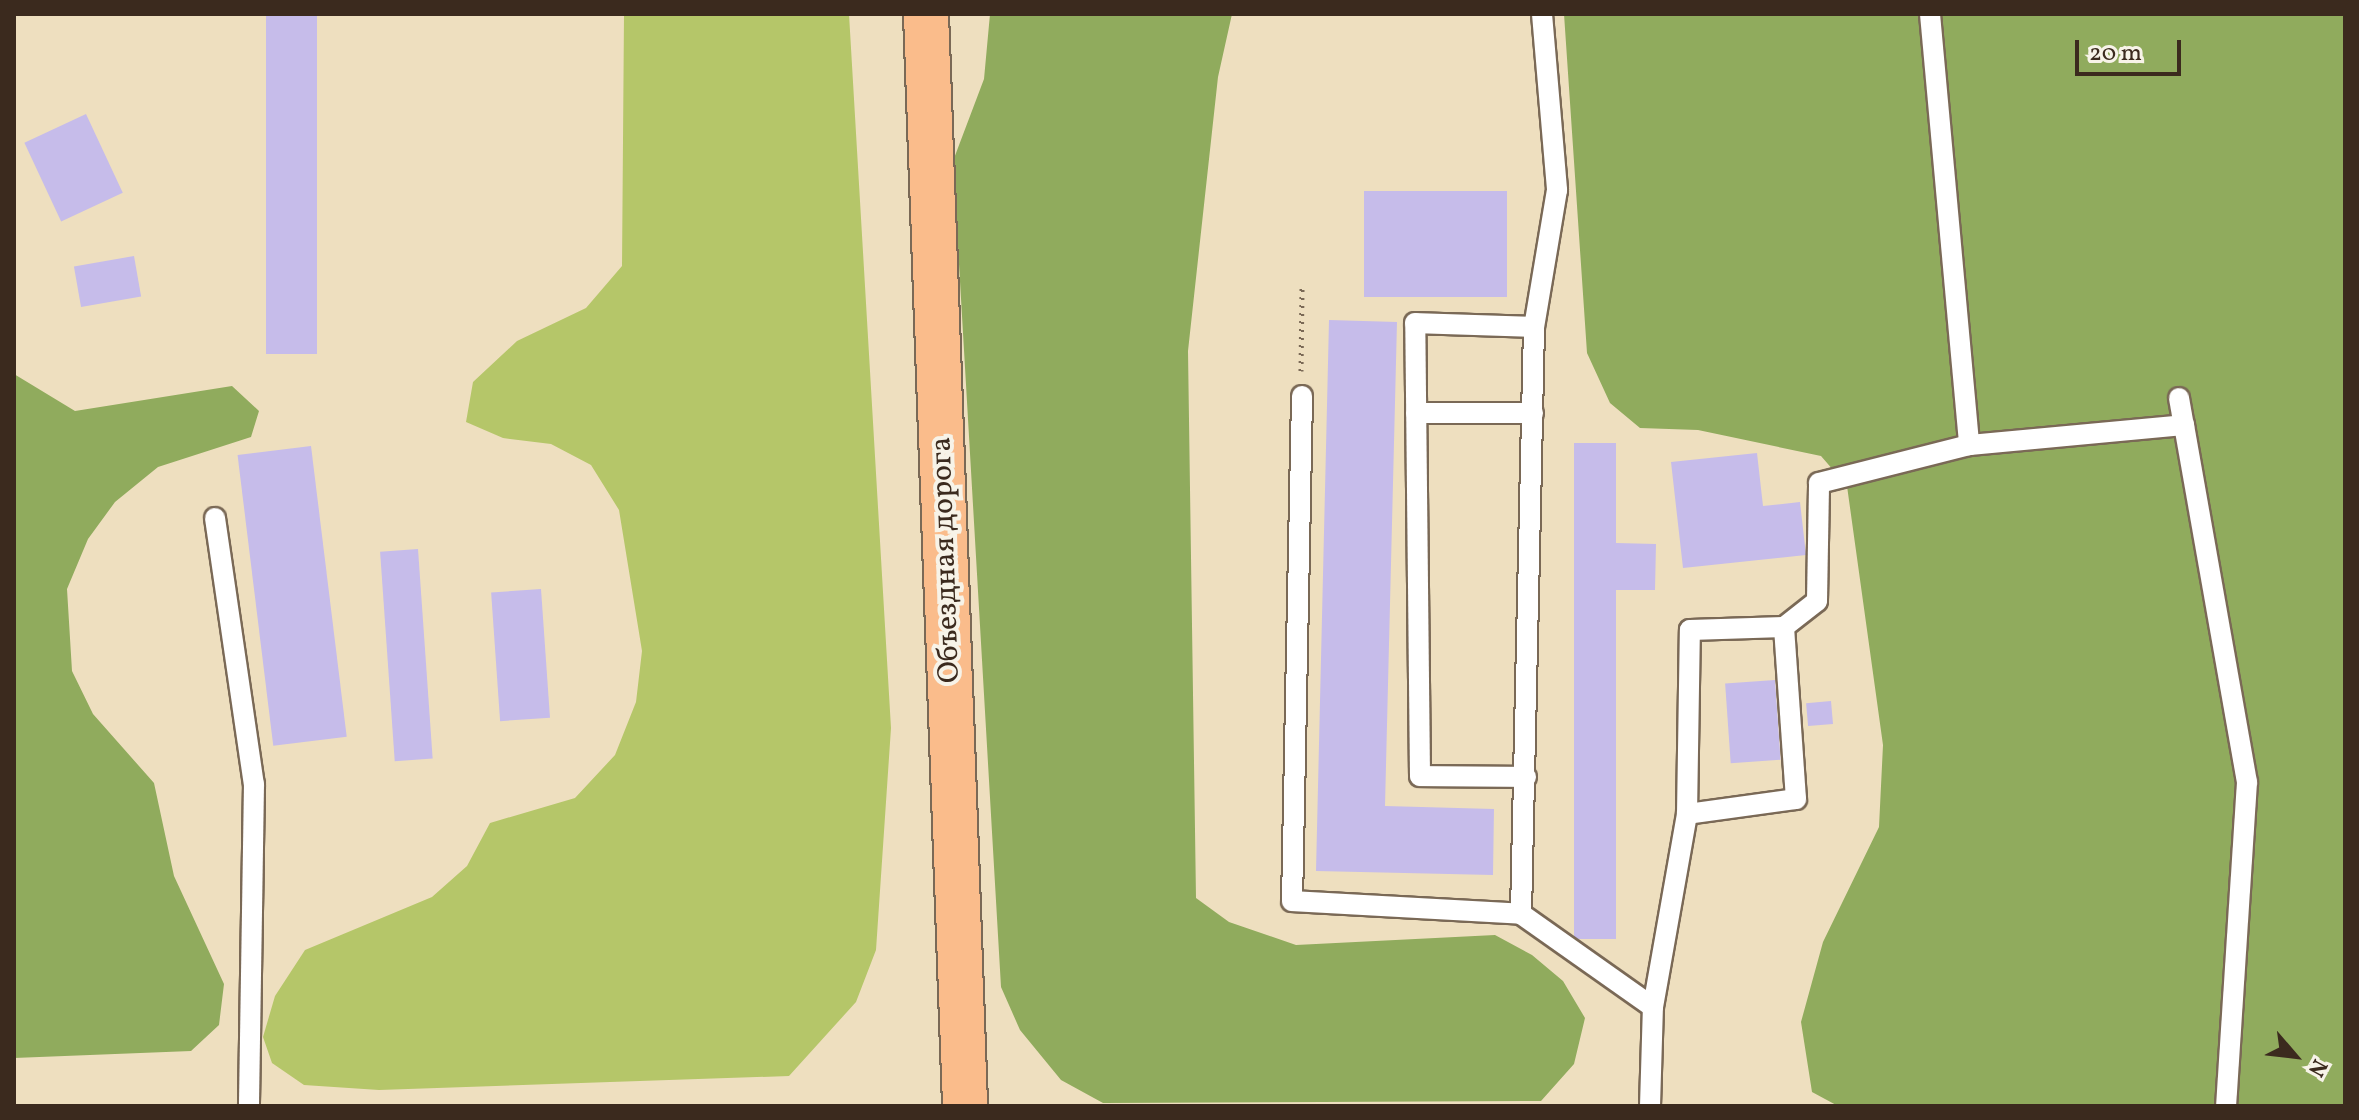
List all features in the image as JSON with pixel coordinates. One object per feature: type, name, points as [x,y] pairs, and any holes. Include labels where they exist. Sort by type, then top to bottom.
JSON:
[{"type":"main road","name":"Объездная дорога","points":[[926,14],[965,1106]]},
{"type":"lane","points":[[1521,914],[1534,327],[1557,190],[1542,14]]},
{"type":"lane","points":[[1930,14],[1969,445]]},
{"type":"lane","points":[[1526,777],[1420,776],[1415,323],[1534,327]]},
{"type":"lane","points":[[1302,396],[1292,901],[1521,914],[1653,1007]]},
{"type":"lane","points":[[2179,398],[2247,782],[2226,1106]]},
{"type":"lane","points":[[1416,413],[1533,413]]},
{"type":"lane","points":[[1650,1106],[1653,1007],[1687,814],[1690,630],[1784,627],[1817,601],[1819,483],[1969,445],[2184,425]]},
{"type":"lane","points":[[215,518],[254,784],[249,1106]]},
{"type":"lane","points":[[1687,814],[1796,799],[1784,627]]},
{"type":"path","points":[[1302,288],[1302,396]]},
{"type":"green space","points":[[624,14],[849,14],[891,728],[876,950],[856,1002],[789,1076],[379,1090],[304,1085],[272,1063],[263,1037],[275,996],[305,950],[432,897],[467,866],[490,823],[575,798],[615,755],[636,702],[642,651],[619,510],[591,465],[551,444],[503,438],[466,422],[473,382],[517,341],[586,308],[622,266]]},
{"type":"green space","points":[[990,14],[1232,14],[1218,77],[1188,351],[1196,898],[1229,922],[1296,945],[1495,935],[1532,955],[1563,981],[1585,1018],[1574,1064],[1541,1101],[1103,1103],[1061,1080],[1020,1030],[1001,987],[953,161],[984,79]]},
{"type":"green space","points":[[1564,14],[2345,14],[2345,1106],[1838,1106],[1812,1092],[1801,1022],[1823,942],[1879,827],[1883,745],[1847,486],[1821,456],[1698,430],[1640,428],[1610,403],[1587,353]]},
{"type":"green space","points":[[14,374],[75,411],[232,386],[259,411],[251,437],[158,467],[115,502],[88,539],[67,589],[72,671],[93,714],[154,783],[174,876],[224,984],[219,1025],[191,1051],[14,1058]]},
{"type":"building","points":[[266,14],[317,14],[317,354],[266,354]]},
{"type":"building","points":[[86,114],[123,193],[61,222],[24,143]]},
{"type":"building","points":[[1364,191],[1507,191],[1507,297],[1364,297]]},
{"type":"building","points":[[134,256],[141,296],[81,307],[74,267]]},
{"type":"building","points":[[1329,320],[1397,322],[1385,806],[1494,809],[1493,875],[1316,871]]},
{"type":"building","points":[[1574,443],[1616,443],[1616,543],[1656,544],[1655,590],[1616,590],[1616,939],[1574,939]]},
{"type":"building","points":[[311,446],[347,737],[273,746],[238,455]]},
{"type":"building","points":[[1757,453],[1763,506],[1800,502],[1806,555],[1683,568],[1671,462]]},
{"type":"building","points":[[418,549],[433,758],[395,761],[380,552]]},
{"type":"building","points":[[541,589],[550,718],[500,721],[491,592]]},
{"type":"building","points":[[1775,680],[1781,760],[1731,763],[1725,683]]},
{"type":"building","points":[[1831,701],[1833,724],[1808,726],[1806,703]]}]
